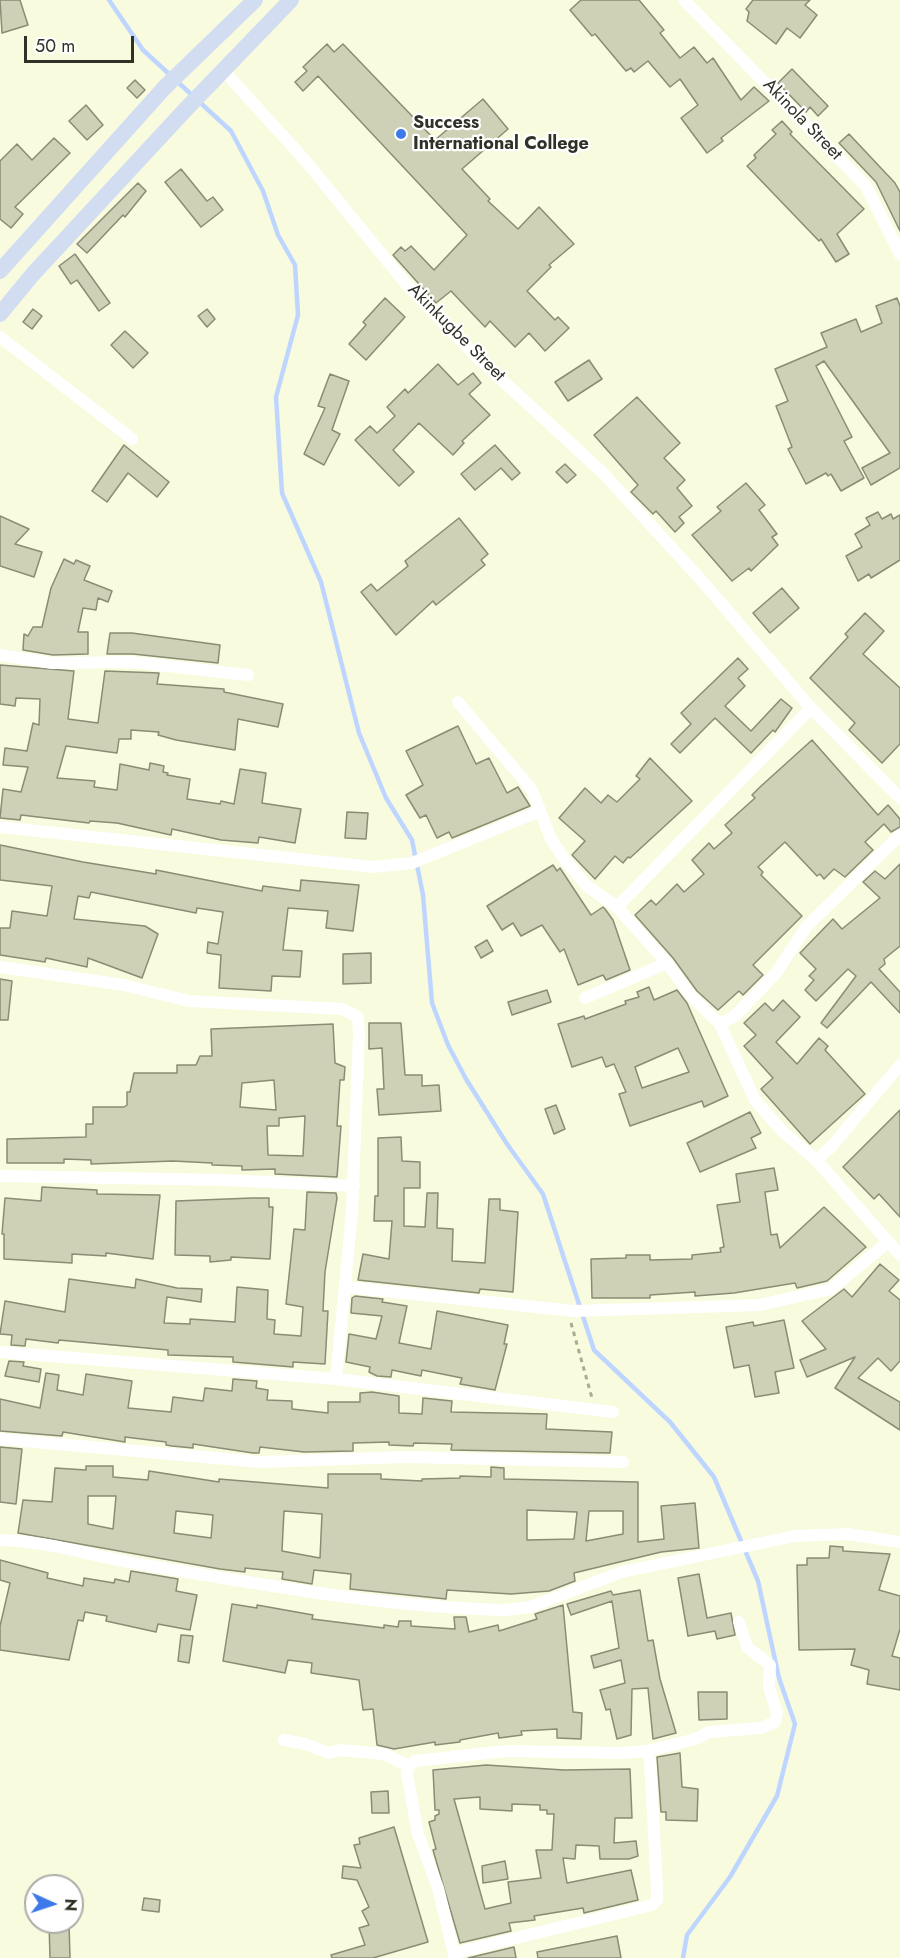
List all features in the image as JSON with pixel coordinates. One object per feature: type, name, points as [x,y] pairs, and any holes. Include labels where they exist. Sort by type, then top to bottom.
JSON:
[{"type":"main road","points":[[0,271],[165,87],[255,0]]},
{"type":"main road","points":[[0,314],[33,274],[291,0]]},
{"type":"street","name":"Akinola Street","points":[[684,0],[866,186],[900,254]]},
{"type":"street","name":"Akinkugbe Street","points":[[224,70],[304,159],[408,285],[478,358],[603,473],[703,582],[811,708],[900,798]]},
{"type":"street","points":[[0,337],[132,439]]},
{"type":"street","points":[[0,655],[52,663],[132,662],[248,675]]},
{"type":"street","points":[[458,702],[532,790],[551,839],[565,860],[587,886],[617,907],[667,963],[691,996],[720,1024],[755,1100],[782,1131],[816,1160],[900,1255]]},
{"type":"street","points":[[617,907],[811,708]]},
{"type":"street","points":[[0,827],[344,866],[373,867],[412,863],[540,811]]},
{"type":"street","points":[[720,1024],[735,1016],[776,973],[807,926],[900,835]]},
{"type":"street","points":[[585,998],[667,963]]},
{"type":"street","points":[[0,967],[124,985],[189,1001],[342,1009],[358,1017],[354,1186],[336,1379]]},
{"type":"street","points":[[816,1160],[831,1147],[900,1065]]},
{"type":"street","points":[[0,1176],[223,1180],[354,1186]]},
{"type":"street","points":[[346,1287],[397,1291],[465,1302],[570,1310],[760,1305],[831,1289],[888,1242]]},
{"type":"street","points":[[0,1352],[336,1379],[613,1412]]},
{"type":"street","points":[[0,1439],[260,1462],[405,1457],[623,1462]]},
{"type":"street","points":[[0,1540],[52,1546],[111,1559],[347,1598],[505,1611],[530,1607],[622,1572],[764,1541],[818,1534],[848,1534],[900,1542]]},
{"type":"street","points":[[647,1750],[650,1761],[657,1900],[652,1905],[455,1956],[438,1888],[418,1834],[407,1774],[409,1766],[415,1761],[487,1752],[622,1753],[647,1750],[688,1741],[709,1732],[761,1728],[775,1722],[777,1712],[770,1687],[770,1665],[747,1647],[739,1622]]},
{"type":"street","points":[[284,1740],[305,1743],[329,1753],[341,1750],[384,1754],[409,1766]]},
{"type":"path","points":[[570,1310],[596,1410]]},
{"type":"building","points":[[0,0],[20,0],[28,25],[2,33]]},
{"type":"building","points":[[581,0],[639,0],[664,30],[660,33],[680,58],[694,47],[707,63],[713,58],[741,100],[754,87],[769,101],[721,138],[723,141],[707,153],[681,118],[698,105],[680,79],[670,87],[648,61],[634,72],[631,68],[626,71],[595,34],[592,36],[570,10]]},
{"type":"building","points":[[753,0],[810,0],[805,5],[817,15],[800,38],[787,28],[776,44],[747,21],[749,12],[746,9]]},
{"type":"building","points":[[327,44],[334,52],[343,44],[435,140],[483,99],[508,129],[462,169],[490,199],[488,201],[518,229],[539,207],[574,244],[549,265],[551,267],[527,291],[555,320],[558,317],[569,328],[545,351],[529,333],[515,347],[490,321],[485,327],[451,291],[436,303],[393,255],[401,247],[405,251],[411,246],[434,270],[467,235],[318,76],[303,91],[295,82],[307,71],[303,67]]},
{"type":"building","points":[[792,69],[828,106],[818,116],[810,107],[806,112],[778,83]]},
{"type":"building","points":[[135,80],[145,90],[137,98],[127,88]]},
{"type":"building","points":[[86,105],[103,125],[87,140],[69,121]]},
{"type":"building","points":[[782,121],[792,132],[790,134],[864,209],[837,234],[849,254],[836,262],[821,239],[819,241],[747,166],[756,158],[754,155],[776,134],[772,130]]},
{"type":"building","points":[[849,134],[895,183],[900,192],[900,231],[876,182],[839,143]]},
{"type":"building","points":[[54,138],[70,153],[15,207],[23,214],[11,228],[0,219],[0,161],[17,144],[32,160]]},
{"type":"building","points":[[181,169],[207,201],[213,197],[223,210],[201,227],[165,182]]},
{"type":"building","points":[[138,183],[146,191],[125,217],[123,215],[87,253],[77,244]]},
{"type":"building","points":[[75,254],[110,303],[99,311],[77,280],[71,284],[59,266]]},
{"type":"building","points":[[385,298],[405,317],[366,360],[349,344],[366,325],[363,322]]},
{"type":"building","points":[[897,298],[900,306],[900,468],[871,485],[862,468],[890,453],[824,361],[816,366],[852,437],[844,441],[864,478],[841,491],[831,474],[828,476],[826,473],[806,484],[788,449],[792,447],[776,406],[788,401],[775,369],[827,347],[821,333],[856,319],[861,332],[882,323],[876,306]]},
{"type":"building","points":[[33,309],[42,316],[32,329],[23,322]]},
{"type":"building","points":[[207,309],[215,319],[207,327],[198,316]]},
{"type":"building","points":[[125,331],[148,353],[133,368],[111,345]]},
{"type":"building","points":[[589,360],[602,379],[568,401],[555,382]]},
{"type":"building","points":[[438,364],[458,385],[473,373],[481,383],[469,394],[490,415],[462,441],[464,443],[453,455],[419,423],[393,450],[414,472],[399,486],[355,440],[370,426],[377,433],[395,416],[387,407],[405,389],[408,393]]},
{"type":"building","points":[[330,374],[349,381],[332,430],[340,434],[324,465],[304,454],[325,408],[318,406]]},
{"type":"building","points":[[637,397],[680,443],[664,458],[685,480],[677,488],[692,506],[679,517],[684,523],[675,532],[656,511],[653,514],[631,492],[638,485],[594,435]]},
{"type":"building","points":[[124,445],[169,482],[157,497],[128,473],[107,502],[92,491]]},
{"type":"building","points":[[495,445],[520,473],[512,480],[501,468],[475,490],[461,474]]},
{"type":"building","points":[[565,464],[576,475],[567,483],[556,472]]},
{"type":"building","points":[[746,483],[765,505],[759,510],[777,534],[772,537],[778,545],[751,571],[749,568],[732,581],[692,535],[721,511],[717,507]]},
{"type":"building","points":[[878,512],[882,519],[891,514],[893,519],[900,515],[900,560],[871,578],[869,574],[858,581],[846,556],[862,547],[855,534],[870,525],[866,518]]},
{"type":"building","points":[[0,516],[29,529],[15,544],[42,552],[34,577],[0,566]]},
{"type":"building","points":[[459,518],[488,554],[481,560],[485,565],[436,605],[433,601],[396,635],[361,592],[371,584],[377,591],[408,566],[405,561]]},
{"type":"building","points":[[64,559],[74,564],[76,560],[90,566],[84,580],[112,591],[108,602],[98,598],[96,610],[83,608],[78,632],[88,632],[88,654],[53,655],[23,650],[24,634],[28,636],[33,627],[42,627],[51,588]]},
{"type":"building","points":[[782,588],[799,608],[770,633],[753,613]]},
{"type":"building","points":[[865,613],[884,631],[863,654],[900,688],[900,744],[882,763],[849,730],[855,723],[810,678],[848,637],[845,634]]},
{"type":"building","points":[[110,633],[132,633],[220,645],[218,663],[133,654],[107,654]]},
{"type":"building","points":[[738,658],[748,669],[738,678],[745,686],[725,706],[751,731],[781,699],[792,708],[775,732],[773,730],[751,753],[715,718],[680,753],[671,744],[691,724],[681,713]]},
{"type":"building","points":[[0,665],[74,671],[68,719],[98,723],[105,671],[159,673],[157,684],[224,689],[224,692],[283,704],[278,727],[238,719],[235,750],[176,740],[158,735],[159,732],[131,730],[131,739],[119,739],[117,753],[66,746],[57,778],[95,781],[94,787],[117,790],[120,764],[149,770],[150,763],[164,766],[163,772],[168,773],[167,775],[190,779],[187,799],[234,804],[240,769],[266,773],[262,803],[301,809],[295,843],[259,837],[258,843],[221,840],[172,829],[171,835],[117,823],[90,821],[89,823],[21,815],[20,820],[0,818],[3,789],[21,792],[28,767],[3,765],[5,748],[27,751],[33,723],[39,725],[40,699],[16,698],[15,706],[0,704]]},
{"type":"building","points":[[458,726],[476,764],[489,758],[507,793],[518,787],[530,806],[452,838],[449,832],[437,838],[426,815],[420,818],[406,795],[423,785],[406,751]]},
{"type":"building","points":[[812,740],[878,815],[888,805],[900,819],[900,827],[891,832],[884,824],[865,842],[873,850],[845,877],[834,869],[824,879],[820,874],[817,876],[785,842],[758,867],[763,872],[761,875],[802,916],[753,965],[763,975],[743,995],[739,991],[718,1010],[697,991],[673,958],[635,915],[651,900],[656,905],[677,884],[684,892],[704,874],[692,860],[709,843],[714,849],[732,833],[725,825],[755,798],[752,795],[760,787]]},
{"type":"building","points":[[650,758],[692,801],[630,858],[628,857],[623,863],[615,856],[595,879],[572,855],[585,841],[559,818],[585,788],[601,803],[608,795],[617,802],[640,779],[636,776]]},
{"type":"building","points":[[347,812],[368,813],[366,839],[345,838]]},
{"type":"building","points":[[0,845],[83,862],[156,874],[156,870],[262,891],[263,886],[300,891],[301,880],[359,885],[353,931],[326,928],[328,911],[288,908],[283,950],[302,951],[300,977],[272,976],[271,991],[219,988],[221,955],[207,953],[208,942],[218,944],[223,912],[197,908],[196,913],[91,892],[89,898],[78,896],[74,919],[145,926],[158,934],[142,978],[88,958],[87,967],[46,958],[45,962],[0,955],[0,928],[10,928],[12,911],[47,916],[52,886],[0,880]]},
{"type":"building","points":[[900,864],[900,946],[884,959],[885,964],[879,969],[900,992],[900,1013],[871,982],[827,1028],[821,1023],[856,976],[848,969],[816,1001],[805,990],[814,980],[809,976],[816,969],[800,953],[833,919],[842,929],[880,898],[863,882],[875,871],[885,879]]},
{"type":"building","points":[[553,865],[557,871],[560,868],[591,915],[603,907],[605,909],[613,920],[630,970],[606,980],[603,975],[578,985],[564,949],[560,952],[542,925],[521,936],[513,923],[502,930],[487,906]]},
{"type":"building","points":[[487,940],[493,951],[481,958],[475,947]]},
{"type":"building","points":[[371,953],[371,983],[343,984],[343,954]]},
{"type":"building","points":[[0,979],[12,981],[8,1020],[0,1020]]},
{"type":"building","points":[[649,987],[654,1000],[677,990],[687,1003],[728,1096],[704,1107],[702,1101],[630,1126],[619,1094],[626,1092],[614,1064],[606,1067],[602,1057],[572,1067],[558,1024],[584,1016],[585,1019],[626,1004],[625,1001],[639,997],[637,992]],"holes":[[[678,1048],[689,1072],[642,1088],[635,1067]]]},
{"type":"building","points":[[547,990],[551,1002],[512,1015],[508,1002]]},
{"type":"building","points":[[783,1000],[800,1017],[776,1042],[797,1064],[819,1038],[828,1046],[825,1050],[865,1094],[810,1144],[761,1089],[773,1078],[744,1046],[756,1035],[744,1023],[765,1003],[773,1011]]},
{"type":"building","points":[[369,1023],[401,1023],[405,1075],[422,1075],[422,1086],[439,1085],[441,1111],[379,1115],[377,1089],[384,1089],[382,1048],[369,1049]]},
{"type":"building","points":[[333,1024],[335,1063],[345,1067],[344,1080],[340,1080],[337,1126],[341,1126],[337,1177],[275,1174],[275,1169],[242,1170],[242,1166],[173,1161],[91,1164],[91,1160],[64,1159],[64,1163],[7,1163],[7,1139],[86,1137],[86,1124],[93,1124],[93,1107],[124,1107],[127,1105],[127,1092],[130,1092],[134,1073],[177,1073],[177,1065],[196,1065],[200,1056],[212,1056],[211,1029]],"holes":[[[274,1080],[276,1110],[240,1107],[242,1083]],[[305,1116],[303,1156],[268,1155],[267,1126],[279,1126],[279,1118]]]},
{"type":"building","points":[[556,1105],[565,1129],[554,1134],[545,1109]]},
{"type":"building","points":[[900,1110],[900,1217],[879,1194],[874,1199],[843,1167]]},
{"type":"building","points":[[750,1112],[761,1133],[751,1138],[756,1148],[700,1172],[687,1143]]},
{"type":"building","points":[[401,1137],[402,1161],[420,1162],[420,1188],[404,1188],[404,1226],[425,1227],[427,1193],[438,1193],[437,1228],[453,1229],[452,1261],[485,1263],[489,1199],[500,1199],[500,1210],[518,1212],[513,1292],[480,1289],[479,1293],[358,1280],[363,1254],[389,1259],[392,1221],[374,1221],[375,1196],[378,1196],[378,1138]]},
{"type":"building","points":[[774,1168],[778,1190],[765,1192],[771,1235],[777,1234],[780,1248],[824,1207],[866,1247],[827,1281],[797,1288],[795,1283],[734,1293],[695,1296],[695,1292],[650,1295],[650,1298],[592,1298],[591,1259],[650,1255],[650,1260],[692,1259],[692,1255],[721,1252],[720,1248],[724,1247],[717,1205],[740,1202],[736,1174]]},
{"type":"building","points":[[42,1187],[97,1190],[97,1194],[160,1195],[153,1259],[106,1253],[106,1256],[72,1254],[72,1263],[4,1259],[4,1234],[2,1234],[5,1198],[41,1201]]},
{"type":"building","points":[[307,1192],[336,1193],[337,1198],[325,1272],[323,1311],[328,1311],[325,1364],[293,1362],[293,1367],[233,1362],[233,1357],[168,1355],[168,1350],[59,1340],[58,1343],[26,1339],[25,1346],[11,1345],[12,1335],[0,1334],[5,1301],[65,1312],[69,1279],[135,1288],[136,1279],[177,1288],[202,1289],[201,1302],[167,1297],[164,1323],[190,1324],[190,1319],[235,1322],[237,1287],[268,1290],[267,1319],[275,1320],[274,1334],[301,1336],[303,1307],[286,1304],[294,1229],[305,1230]]},
{"type":"building","points":[[269,1198],[269,1207],[273,1207],[270,1259],[231,1257],[231,1260],[210,1262],[210,1256],[175,1255],[176,1201]]},
{"type":"building","points":[[880,1264],[899,1280],[889,1291],[900,1300],[900,1361],[891,1371],[878,1358],[858,1378],[900,1402],[900,1430],[835,1388],[855,1357],[807,1377],[800,1360],[826,1349],[802,1321],[844,1289],[852,1297]]},
{"type":"building","points":[[355,1296],[383,1299],[382,1302],[407,1306],[399,1343],[431,1349],[437,1311],[508,1325],[504,1344],[507,1344],[495,1390],[460,1384],[462,1378],[422,1370],[421,1376],[392,1370],[391,1377],[377,1376],[369,1372],[370,1367],[346,1362],[349,1334],[376,1339],[382,1316],[351,1313],[352,1298]]},
{"type":"building","points":[[784,1320],[794,1368],[775,1372],[779,1393],[755,1397],[749,1365],[734,1368],[726,1327],[753,1322],[754,1326]]},
{"type":"building","points":[[9,1361],[24,1362],[23,1366],[41,1369],[39,1382],[5,1376]]},
{"type":"building","points":[[46,1373],[59,1375],[57,1390],[83,1395],[86,1374],[132,1381],[128,1408],[171,1412],[173,1397],[203,1401],[205,1388],[232,1391],[233,1379],[257,1381],[256,1388],[268,1390],[267,1400],[292,1401],[292,1409],[328,1413],[328,1402],[360,1402],[360,1393],[372,1392],[399,1396],[399,1413],[422,1414],[423,1398],[452,1401],[451,1412],[547,1414],[546,1429],[612,1432],[610,1453],[451,1450],[452,1444],[414,1443],[413,1446],[389,1445],[389,1442],[353,1443],[353,1451],[304,1452],[260,1447],[259,1453],[253,1453],[193,1444],[193,1448],[172,1446],[166,1445],[166,1442],[125,1437],[125,1442],[63,1432],[62,1436],[0,1431],[0,1399],[40,1408]]},
{"type":"building","points":[[0,1447],[22,1449],[16,1504],[0,1502]]},
{"type":"building","points":[[86,1466],[113,1466],[113,1477],[148,1480],[149,1471],[219,1482],[219,1479],[328,1488],[328,1474],[381,1474],[381,1479],[422,1481],[422,1479],[460,1478],[460,1476],[491,1477],[491,1467],[504,1468],[504,1479],[638,1482],[638,1542],[664,1539],[661,1506],[695,1503],[699,1548],[661,1552],[574,1573],[575,1581],[549,1591],[511,1594],[447,1590],[446,1599],[350,1589],[351,1574],[314,1570],[312,1584],[282,1579],[283,1572],[245,1568],[245,1572],[220,1569],[18,1533],[23,1500],[52,1502],[55,1468],[86,1470]],"holes":[[[88,1496],[116,1496],[113,1529],[88,1524]],[[527,1510],[577,1512],[574,1539],[527,1540]],[[176,1511],[213,1515],[211,1538],[174,1533]],[[284,1511],[322,1514],[320,1558],[282,1551]],[[589,1511],[623,1511],[623,1534],[586,1541]]]},
{"type":"building","points":[[830,1546],[843,1547],[843,1551],[890,1554],[879,1590],[900,1596],[900,1629],[892,1656],[900,1658],[900,1690],[867,1684],[869,1670],[851,1665],[855,1649],[799,1650],[797,1565],[807,1565],[807,1558],[829,1558]]},
{"type":"building","points":[[0,1560],[48,1573],[47,1578],[83,1586],[84,1578],[114,1583],[115,1579],[129,1582],[131,1571],[178,1579],[176,1591],[197,1595],[190,1630],[158,1624],[156,1632],[106,1621],[107,1616],[85,1612],[83,1621],[78,1620],[69,1660],[0,1650],[0,1626],[10,1583],[0,1580]]},
{"type":"building","points":[[699,1574],[707,1618],[731,1613],[735,1635],[717,1639],[715,1631],[688,1636],[678,1578]]},
{"type":"building","points":[[640,1590],[648,1641],[653,1640],[660,1679],[676,1733],[653,1739],[648,1688],[632,1689],[631,1735],[617,1739],[610,1709],[606,1710],[600,1690],[625,1683],[621,1660],[594,1668],[591,1656],[619,1648],[612,1601],[571,1615],[567,1604],[611,1591],[613,1595]]},
{"type":"building","points":[[232,1604],[257,1608],[257,1605],[313,1615],[312,1619],[384,1628],[384,1625],[398,1627],[399,1621],[411,1621],[411,1626],[455,1629],[454,1617],[466,1617],[469,1632],[498,1625],[499,1631],[537,1619],[535,1614],[563,1605],[573,1712],[582,1713],[581,1739],[557,1738],[557,1729],[521,1731],[522,1735],[499,1738],[498,1733],[460,1740],[460,1742],[435,1745],[435,1742],[394,1749],[377,1745],[373,1709],[363,1710],[359,1680],[311,1673],[312,1663],[288,1660],[285,1673],[223,1661]]},
{"type":"building","points":[[181,1635],[193,1636],[189,1663],[178,1661]]},
{"type":"building","points":[[698,1692],[727,1692],[727,1719],[699,1720]]},
{"type":"building","points":[[680,1753],[682,1787],[698,1789],[697,1821],[666,1820],[666,1812],[661,1812],[657,1757]]},
{"type":"building","points":[[486,1765],[564,1770],[630,1769],[632,1818],[615,1818],[614,1843],[636,1841],[638,1856],[629,1859],[600,1859],[599,1846],[576,1845],[575,1859],[563,1858],[567,1883],[631,1870],[638,1900],[584,1913],[583,1908],[534,1916],[535,1920],[509,1923],[511,1931],[460,1943],[433,1850],[436,1849],[429,1822],[435,1820],[439,1810],[435,1810],[433,1770]],"holes":[[[480,1797],[480,1809],[512,1811],[512,1804],[540,1805],[540,1810],[547,1810],[547,1814],[554,1814],[552,1850],[536,1850],[541,1878],[508,1882],[511,1903],[485,1909],[454,1799]]]},
{"type":"building","points":[[388,1791],[389,1813],[372,1813],[371,1792]]},
{"type":"building","points":[[394,1827],[428,1942],[373,1958],[332,1958],[331,1955],[365,1945],[359,1928],[369,1925],[362,1911],[369,1907],[357,1880],[342,1878],[343,1866],[361,1868],[354,1845],[360,1844],[359,1838]]},
{"type":"building","points":[[505,1861],[508,1879],[483,1883],[482,1866]]},
{"type":"building","points":[[144,1898],[160,1900],[159,1912],[142,1910]]},
{"type":"building","points":[[49,1934],[69,1934],[70,1958],[50,1958]]},
{"type":"building","points":[[617,1936],[621,1958],[538,1958],[537,1952]]},
{"type":"building","points":[[514,1947],[516,1958],[468,1958]]},
{"type":"waterway","points":[[109,0],[143,50],[231,131],[263,191],[278,235],[295,265],[298,315],[276,397],[282,493],[321,582],[359,733],[386,798],[412,840],[423,895],[432,1003],[448,1045],[466,1079],[507,1144],[543,1194],[594,1350],[670,1422],[714,1477],[758,1581],[779,1678],[795,1724],[777,1796],[730,1877],[687,1935],[683,1958]]},
{"type":"place","name":"Success International College","points":[[401,134]]}]
